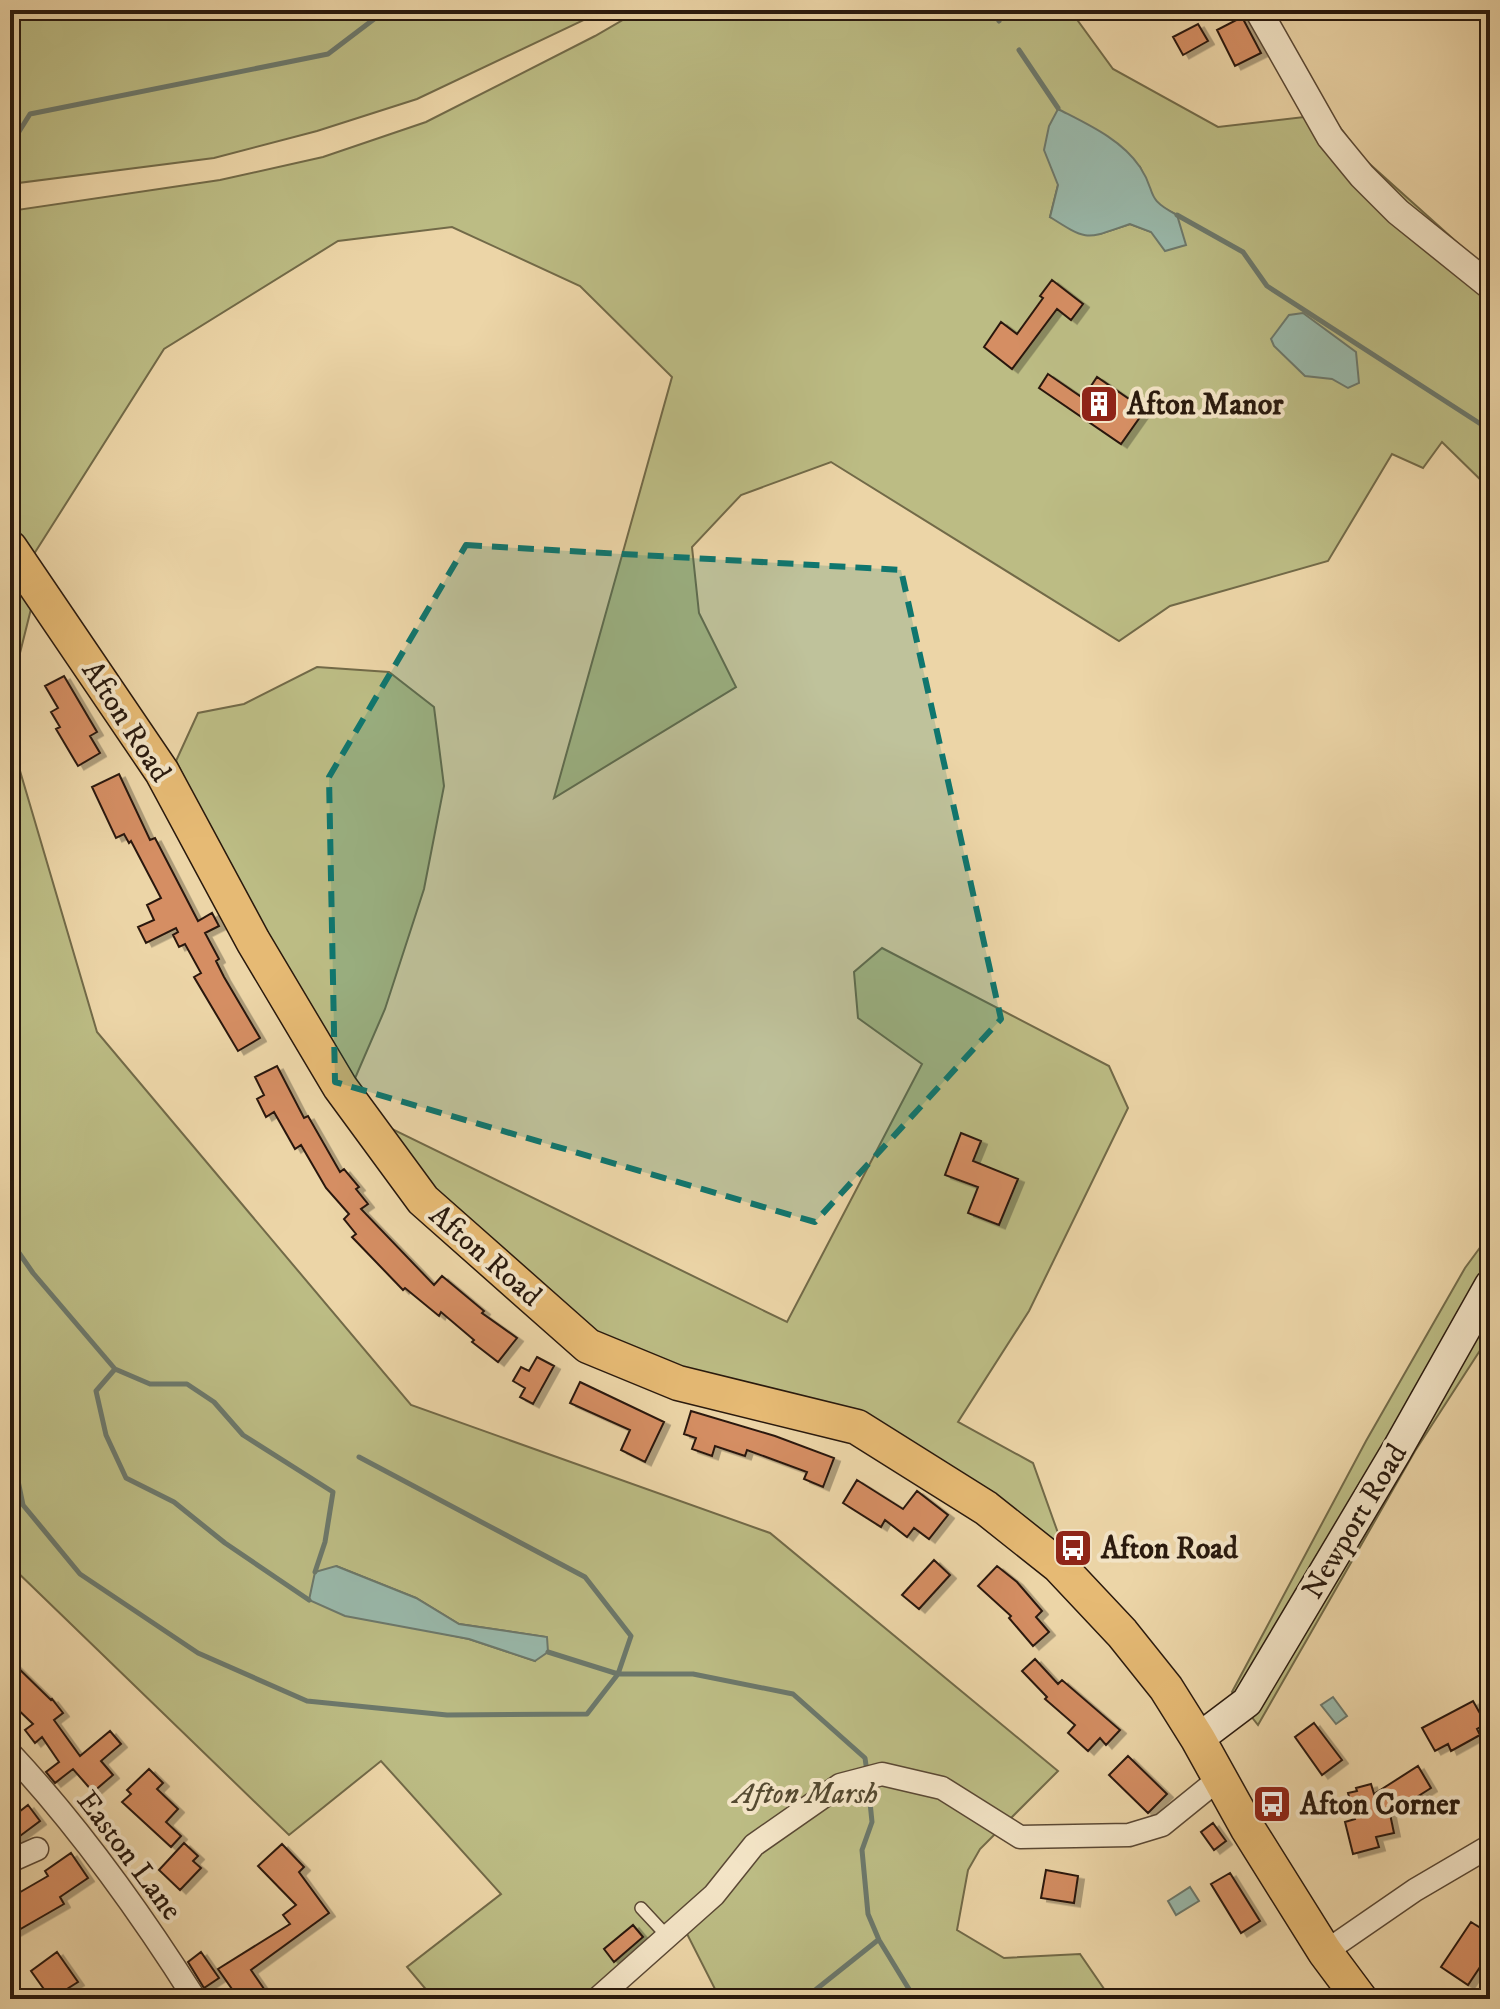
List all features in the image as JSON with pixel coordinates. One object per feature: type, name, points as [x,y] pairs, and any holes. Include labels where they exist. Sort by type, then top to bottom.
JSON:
[{"type":"main road","name":"Afton Road","points":[[17,558],[162,772],[253,941],[340,1087],[423,1200],[588,1346],[678,1383],[857,1427],[986,1508],[1059,1566],[1122,1633],[1166,1688],[1248,1829],[1325,1952],[1360,1999]]},
{"type":"main road","name":"Newport Road","points":[[1198,1739],[1247,1702],[1397,1450],[1490,1285]]},
{"type":"street","points":[[1258,10],[1330,137],[1362,176],[1398,212],[1490,286]]},
{"type":"street","name":"Easton Lane","points":[[10,1753],[38,1783],[145,1920],[195,1999]]},
{"type":"street","points":[[597,1999],[714,1895],[754,1845],[840,1785],[882,1774],[942,1788],[1020,1837],[1129,1835],[1162,1825],[1220,1778]]},
{"type":"street","points":[[1325,1952],[1415,1890],[1490,1846]]},
{"type":"street","points":[[10,1861],[37,1849]]},
{"type":"lane","points":[[641,1908],[668,1937]]},
{"type":"highlighted area","points":[[466,545],[901,570],[1001,1019],[815,1222],[335,1082],[329,777]]},
{"type":"green space","points":[[10,10],[599,10],[417,99],[317,131],[214,158],[10,184]]},
{"type":"green space","points":[[640,10],[1070,10],[1113,69],[1218,127],[1330,114],[1363,158],[1490,272],[1490,489],[1442,442],[1423,468],[1392,454],[1328,561],[1170,606],[1119,641],[831,462],[741,495],[692,547],[699,613],[736,687],[554,798],[672,377],[580,286],[452,227],[338,241],[164,349],[34,554],[10,518],[10,211],[220,180],[323,157],[426,122]],"holes":[[[1140,167],[1156,204],[1177,215],[1151,232],[1130,224],[1100,234],[1050,217],[1058,185]]]},
{"type":"green space","points":[[10,565],[34,597],[10,693]]},
{"type":"green space","points":[[317,667],[389,672],[434,707],[444,786],[424,889],[385,1009],[353,1083],[266,939],[176,761],[198,713],[244,704]]},
{"type":"green space","name":"Afton Marsh","points":[[10,737],[97,1032],[411,1405],[770,1533],[1058,1771],[980,1849],[968,1870],[957,1930],[1004,1958],[1080,1954],[1111,1999],[716,1999],[715,1989],[679,1918],[589,1999],[434,1999],[407,1967],[501,1894],[381,1761],[289,1835],[10,1565]],"holes":[[[336,1566],[416,1598],[459,1624],[546,1637],[535,1661],[469,1639],[389,1622]]]},
{"type":"green space","points":[[882,948],[1109,1066],[1128,1108],[1029,1311],[958,1422],[1033,1463],[1068,1561],[993,1502],[682,1369],[590,1335],[431,1196],[382,1124],[787,1322],[922,1064],[858,1018],[854,972]]},
{"type":"green space","points":[[1490,1234],[1490,1335],[1415,1451],[1258,1725],[1232,1692],[1366,1441],[1465,1268]]},
{"type":"shaded area","points":[[1058,109],[1103,133],[1132,157],[1155,199],[1177,215],[1186,245],[1165,251],[1151,232],[1130,224],[1088,236],[1050,217],[1058,185],[1044,150],[1049,126]]},
{"type":"shaded area","points":[[1303,313],[1356,352],[1359,383],[1348,388],[1332,379],[1305,376],[1274,346],[1271,339],[1289,315]]},
{"type":"shaded area","points":[[336,1566],[416,1598],[459,1624],[547,1637],[548,1652],[535,1661],[469,1639],[345,1616],[309,1600],[315,1572]]},
{"type":"shaded area","points":[[1333,1697],[1347,1716],[1336,1724],[1321,1705]]},
{"type":"shaded area","points":[[1190,1887],[1199,1901],[1176,1915],[1168,1901]]},
{"type":"building","points":[[1242,17],[1261,53],[1235,66],[1217,30]]},
{"type":"building","points":[[1198,24],[1208,41],[1183,55],[1173,37]]},
{"type":"building","points":[[1052,280],[1083,304],[1071,320],[1057,309],[1012,369],[984,347],[1001,322],[1017,334]]},
{"type":"building","name":"Afton Manor","points":[[1048,374],[1083,398],[1097,377],[1145,410],[1121,444],[1039,388]]},
{"type":"building","points":[[64,676],[97,732],[90,736],[100,753],[78,766],[56,729],[60,727],[51,712],[58,708],[45,686]]},
{"type":"building","points":[[119,774],[150,840],[155,838],[198,921],[212,913],[219,926],[205,933],[219,959],[216,961],[224,977],[260,1038],[238,1051],[194,977],[201,973],[185,944],[179,947],[173,935],[178,932],[176,928],[146,943],[138,927],[154,920],[147,905],[161,898],[131,841],[129,843],[124,834],[116,838],[92,787]]},
{"type":"building","points":[[277,1066],[304,1118],[308,1116],[340,1172],[344,1169],[359,1187],[356,1189],[368,1204],[361,1209],[434,1285],[442,1276],[484,1311],[482,1313],[517,1338],[498,1362],[441,1312],[439,1316],[405,1288],[403,1290],[352,1237],[356,1234],[344,1219],[349,1214],[326,1188],[301,1145],[295,1149],[274,1112],[266,1117],[257,1099],[264,1095],[255,1077]]},
{"type":"building","points":[[961,1133],[981,1141],[973,1161],[1018,1179],[999,1225],[968,1213],[978,1187],[945,1175]]},
{"type":"building","points":[[537,1357],[554,1366],[533,1404],[520,1397],[525,1388],[513,1381],[521,1367],[529,1371]]},
{"type":"building","points":[[580,1382],[664,1422],[645,1462],[621,1450],[630,1430],[570,1403]]},
{"type":"building","points":[[691,1411],[775,1436],[834,1458],[823,1487],[804,1479],[807,1472],[747,1450],[745,1456],[715,1446],[712,1456],[692,1449],[696,1438],[684,1434]]},
{"type":"building","points":[[857,1480],[903,1509],[917,1491],[948,1515],[929,1539],[914,1528],[907,1537],[885,1520],[881,1527],[843,1503]]},
{"type":"building","points":[[934,1560],[950,1575],[919,1609],[902,1595]]},
{"type":"building","points":[[997,1566],[1017,1582],[1042,1611],[1036,1617],[1049,1632],[1033,1646],[1009,1618],[1011,1616],[978,1586]]},
{"type":"building","points":[[1035,1659],[1058,1684],[1062,1680],[1120,1730],[1106,1745],[1100,1738],[1088,1751],[1068,1733],[1075,1725],[1045,1699],[1047,1697],[1022,1671]]},
{"type":"building","points":[[10,1660],[63,1713],[54,1720],[80,1756],[110,1731],[121,1744],[101,1761],[113,1775],[93,1792],[73,1769],[55,1783],[46,1772],[59,1762],[42,1737],[35,1743],[25,1730],[33,1724],[10,1702]]},
{"type":"building","points":[[1473,1701],[1486,1724],[1477,1729],[1480,1735],[1451,1751],[1448,1744],[1435,1751],[1422,1728]]},
{"type":"building","points":[[1314,1723],[1342,1760],[1322,1775],[1295,1737]]},
{"type":"building","points":[[1128,1756],[1167,1794],[1148,1813],[1109,1775]]},
{"type":"building","points":[[1418,1766],[1431,1788],[1390,1814],[1394,1833],[1376,1837],[1379,1847],[1353,1854],[1345,1822],[1355,1819],[1348,1793],[1371,1784],[1374,1794]]},
{"type":"building","points":[[149,1769],[163,1783],[157,1789],[178,1809],[166,1822],[181,1836],[171,1847],[122,1802],[131,1794],[127,1790]]},
{"type":"building","points":[[28,1805],[40,1821],[16,1839],[10,1832],[10,1819]]},
{"type":"building","points":[[1213,1823],[1226,1841],[1214,1850],[1201,1832]]},
{"type":"building","points":[[184,1843],[198,1856],[193,1861],[201,1868],[180,1890],[159,1870]]},
{"type":"building","points":[[282,1844],[304,1867],[299,1872],[329,1913],[251,1970],[271,1999],[239,1999],[218,1969],[290,1924],[283,1915],[296,1905],[258,1866]]},
{"type":"building","points":[[71,1853],[88,1878],[60,1897],[64,1904],[10,1935],[10,1898],[48,1876],[45,1871]]},
{"type":"building","points":[[1046,1870],[1078,1876],[1074,1903],[1041,1898]]},
{"type":"building","points":[[1230,1873],[1260,1921],[1241,1933],[1211,1884]]},
{"type":"building","points":[[1471,1922],[1490,1934],[1490,1952],[1468,1985],[1441,1967]]},
{"type":"building","points":[[633,1925],[643,1937],[614,1962],[604,1949]]},
{"type":"building","points":[[57,1952],[78,1982],[51,1999],[31,1971]]},
{"type":"building","points":[[201,1952],[219,1978],[204,1988],[188,1962]]},
{"type":"waterway","points":[[10,146],[30,114],[328,54],[386,10]]},
{"type":"waterway","points":[[992,10],[999,21]]},
{"type":"waterway","points":[[1019,50],[1058,108]]},
{"type":"waterway","points":[[1177,215],[1243,252],[1267,286],[1490,430]]},
{"type":"waterway","points":[[10,1240],[33,1273],[115,1369],[150,1384],[187,1384],[214,1402],[243,1435],[333,1492],[325,1542],[315,1572]]},
{"type":"waterway","points":[[115,1369],[96,1391],[106,1435],[126,1478],[174,1502],[225,1543],[309,1600]]},
{"type":"waterway","points":[[10,1442],[23,1505],[80,1574],[198,1653],[307,1701],[447,1715],[587,1714],[618,1674],[631,1636],[585,1577],[359,1457]]},
{"type":"waterway","points":[[548,1652],[618,1674],[693,1674],[793,1694],[865,1758],[867,1772]]},
{"type":"waterway","points":[[868,1782],[872,1822],[862,1850],[868,1914],[879,1940],[915,1999]]},
{"type":"waterway","points":[[804,1999],[878,1940]]},
{"type":"place","name":"Afton Manor","points":[[1099,404]]},
{"type":"place","name":"Afton Road","points":[[1073,1548]]},
{"type":"place","name":"Afton Corner","points":[[1272,1804]]}]
